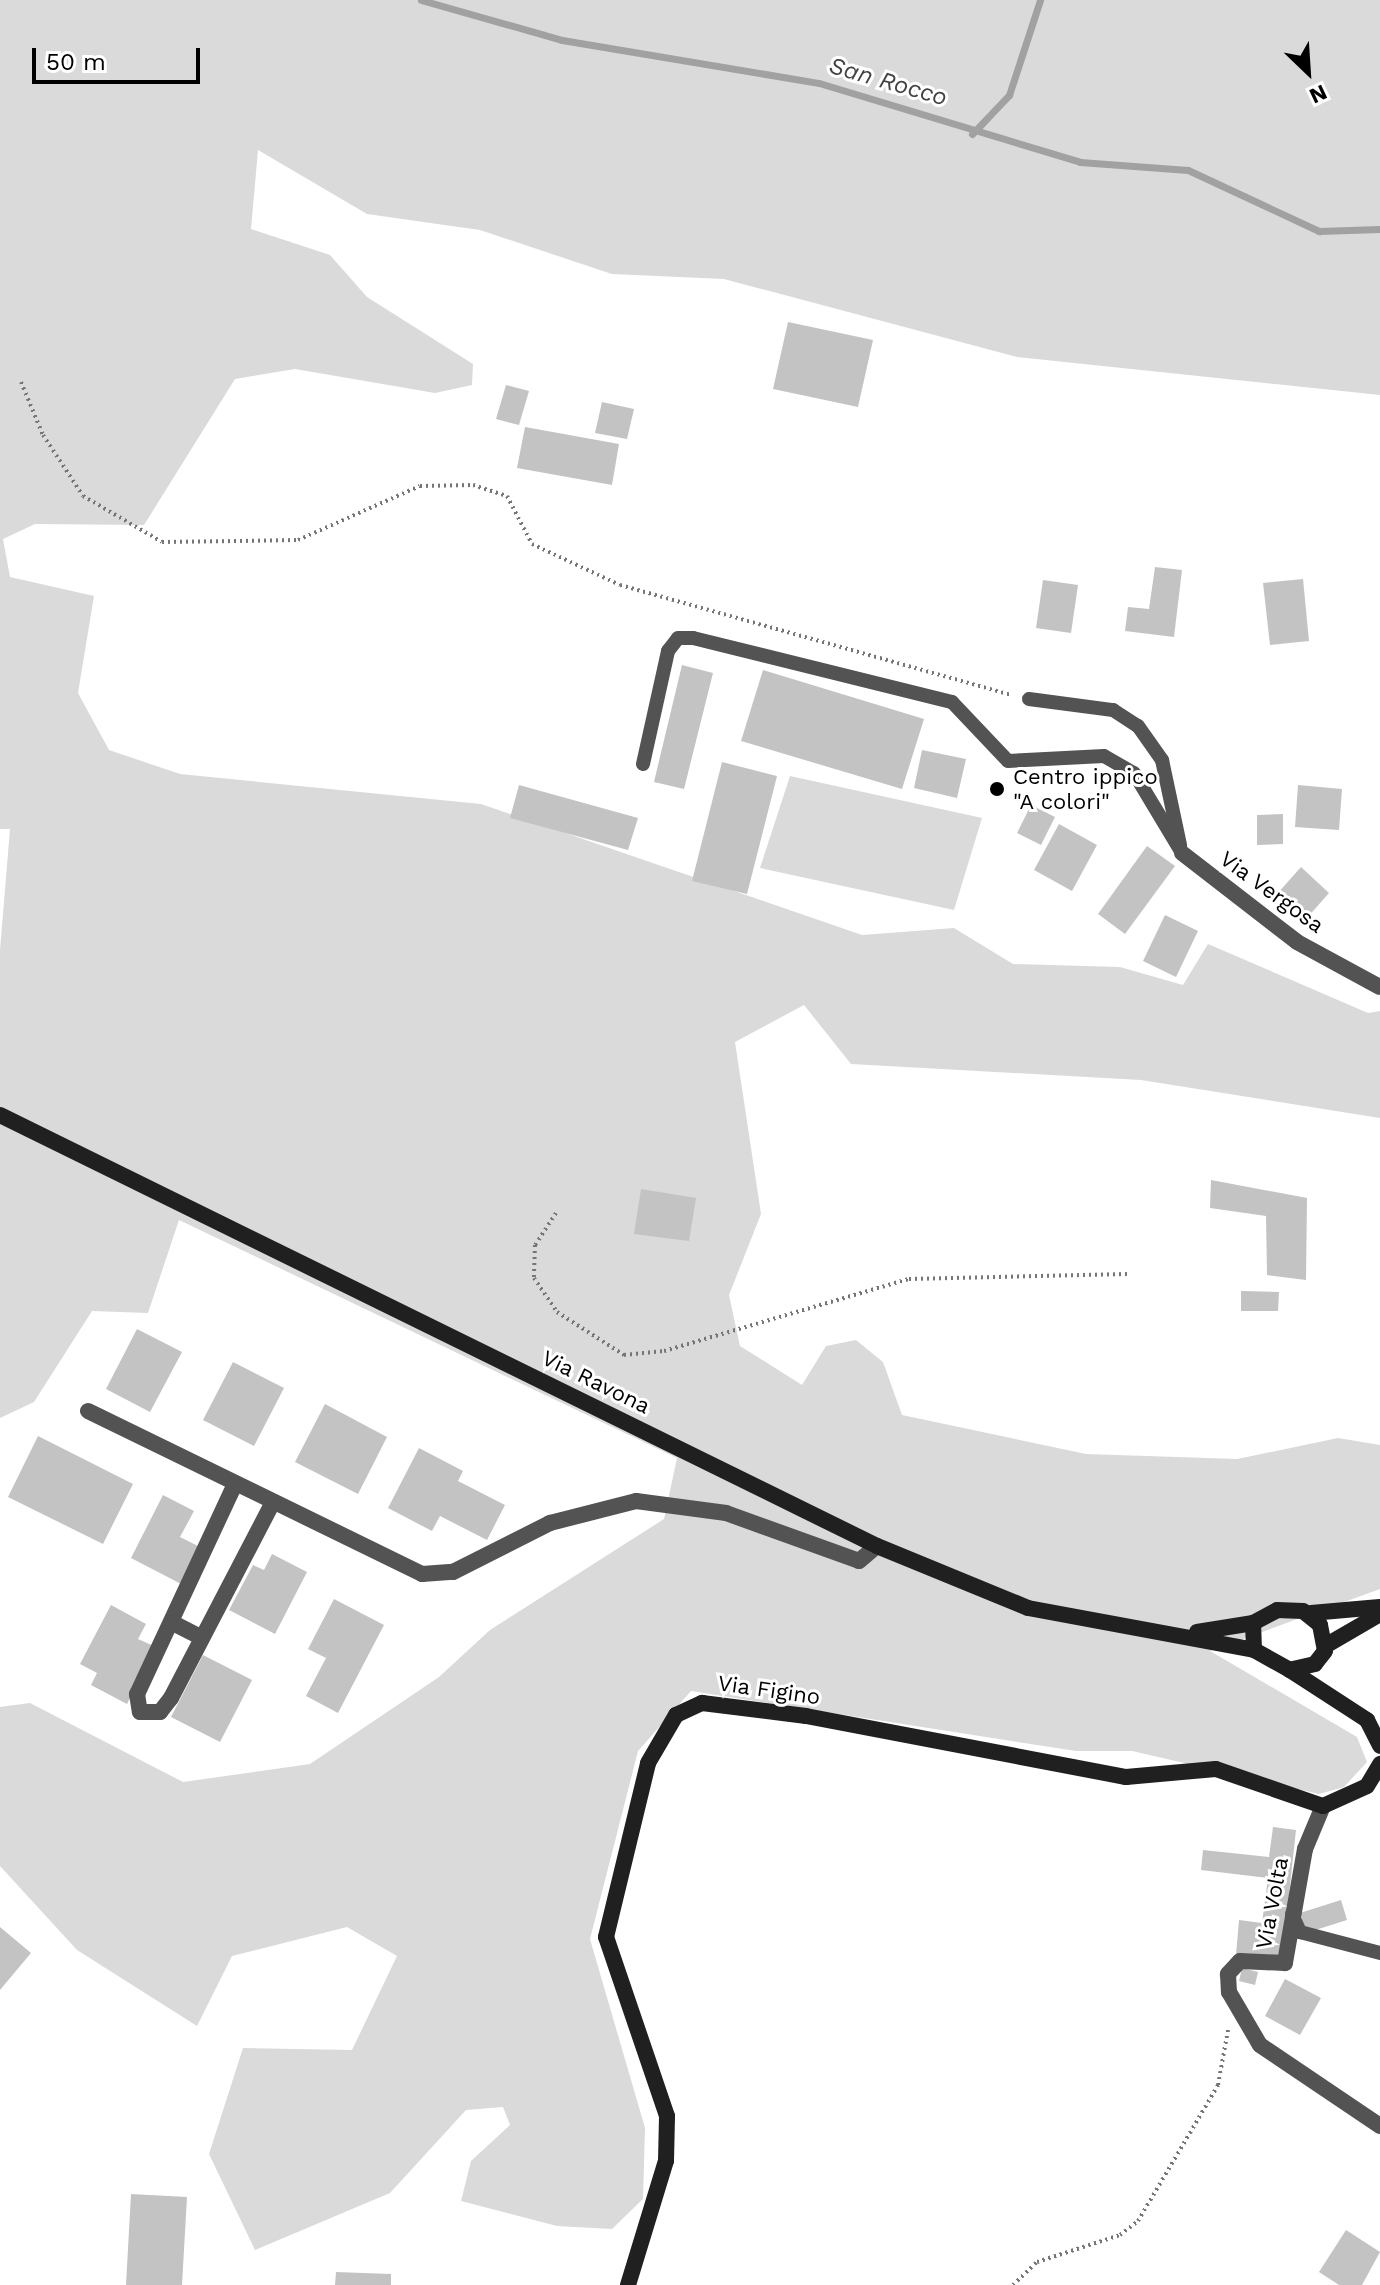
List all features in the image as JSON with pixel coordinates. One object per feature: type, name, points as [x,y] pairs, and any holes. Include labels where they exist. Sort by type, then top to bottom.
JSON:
[{"type":"street","name":"Via Vergosa","points":[[1182,853],[1297,942],[1380,987]]},
{"type":"street","name":"Via Ravona","points":[[0,1115],[877,1546],[1028,1608],[1191,1633],[1254,1650]]},
{"type":"street","points":[[88,1411],[422,1574],[453,1572],[550,1523],[636,1501],[726,1513],[859,1561],[877,1546]]},
{"type":"street","points":[[235,1484],[173,1623],[137,1694],[140,1712],[160,1712],[273,1502]]},
{"type":"street","points":[[1380,1607],[1311,1613],[1277,1610],[1253,1623],[1254,1650],[1367,1720],[1380,1746]]},
{"type":"street","points":[[1311,1613],[1323,1652],[1326,1692]]},
{"type":"street","points":[[1290,1670],[1380,1614]]},
{"type":"street","points":[[173,1623],[201,1637]]},
{"type":"street","name":"Via Ravona","points":[[1191,1633],[1253,1623]]},
{"type":"street","name":"Via Figino","points":[[628,2285],[666,2161],[667,2116],[606,1937],[648,1763],[676,1715],[702,1703],[806,1716],[1126,1777],[1216,1769],[1323,1806]]},
{"type":"street","points":[[1323,1806],[1367,1786],[1380,1764]]},
{"type":"street","name":"Via Volta","points":[[1229,1992],[1228,1974],[1240,1961],[1285,1963],[1292,1914],[1323,1806]]},
{"type":"street","points":[[1229,1992],[1260,2045],[1380,2126]]},
{"type":"lane","points":[[643,764],[668,651],[678,638],[693,638],[952,702],[1008,761],[1104,756],[1134,773],[1182,853]]},
{"type":"lane","points":[[1029,699],[1113,710],[1138,726],[1162,760],[1182,853]]},
{"type":"lane","points":[[1292,1914],[1300,1932],[1380,1953]]},
{"type":"path","points":[[21,382],[43,435],[83,496],[162,542],[298,540],[420,486],[473,485],[507,496],[532,544],[620,585],[1029,699]]},
{"type":"path","points":[[556,1213],[535,1245],[534,1278],[557,1312],[624,1355],[664,1351],[921,1277],[1127,1274]]},
{"type":"path","points":[[1013,2285],[1037,2262],[1120,2235],[1138,2221],[1218,2085],[1229,1992]]},
{"type":"shaded area","points":[[0,0],[1380,0],[1380,395],[1017,357],[724,279],[612,274],[480,230],[367,214],[258,150],[251,229],[330,255],[367,297],[473,364],[472,385],[435,393],[295,369],[235,379],[144,525],[35,524],[3,539],[10,577],[94,596],[78,693],[109,750],[180,774],[481,804],[862,935],[954,928],[1013,964],[1120,967],[1183,985],[1208,944],[1368,1013],[1380,1011],[1380,1118],[1141,1080],[851,1064],[804,1005],[735,1042],[761,1214],[729,1295],[740,1346],[802,1385],[826,1346],[856,1340],[883,1362],[902,1415],[1086,1454],[1237,1459],[1338,1438],[1380,1445],[1380,1589],[1210,1651],[1357,1737],[1367,1762],[1344,1787],[1319,1794],[1132,1751],[1076,1751],[691,1691],[638,1751],[590,1939],[645,2128],[643,2199],[612,2229],[557,2226],[461,2201],[471,2161],[510,2125],[503,2107],[466,2110],[390,2193],[255,2250],[209,2154],[243,2048],[352,2050],[397,1956],[347,1927],[232,1956],[197,2026],[77,1950],[0,1866],[0,1707],[30,1703],[183,1782],[310,1764],[439,1677],[490,1630],[664,1519],[677,1458],[179,1220],[148,1313],[92,1311],[34,1402],[0,1418],[0,950],[10,829],[0,829]]},
{"type":"shaded area","points":[[790,776],[982,818],[954,910],[760,868]]},
{"type":"building","points":[[788,322],[873,340],[858,407],[773,389]]},
{"type":"building","points":[[506,385],[529,391],[519,425],[496,419]]},
{"type":"building","points":[[602,402],[634,409],[627,439],[595,433]]},
{"type":"building","points":[[525,427],[619,444],[612,485],[517,468]]},
{"type":"building","points":[[1155,567],[1182,570],[1174,637],[1125,631],[1128,607],[1149,609]]},
{"type":"building","points":[[1303,579],[1309,641],[1270,645],[1263,583]]},
{"type":"building","points":[[1043,580],[1078,585],[1071,633],[1036,628]]},
{"type":"building","points":[[682,665],[713,673],[684,789],[654,782]]},
{"type":"building","points":[[763,670],[924,719],[902,789],[741,741]]},
{"type":"building","points":[[922,750],[966,759],[957,798],[914,788]]},
{"type":"building","points":[[722,762],[777,776],[747,894],[692,881]]},
{"type":"building","points":[[519,785],[638,818],[628,850],[510,818]]},
{"type":"building","points":[[1298,785],[1342,789],[1339,830],[1295,827]]},
{"type":"building","points":[[1031,805],[1055,817],[1041,845],[1017,833]]},
{"type":"building","points":[[1283,814],[1283,844],[1257,845],[1257,815]]},
{"type":"building","points":[[1059,824],[1097,845],[1072,891],[1034,870]]},
{"type":"building","points":[[1147,846],[1175,866],[1125,934],[1098,914]]},
{"type":"building","points":[[1301,867],[1329,893],[1306,919],[1277,894]]},
{"type":"building","points":[[1165,915],[1198,931],[1176,977],[1143,961]]},
{"type":"building","points":[[1211,1180],[1307,1198],[1306,1280],[1267,1275],[1266,1216],[1210,1208]]},
{"type":"building","points":[[641,1189],[696,1198],[689,1241],[634,1234]]},
{"type":"building","points":[[1241,1291],[1279,1292],[1278,1311],[1241,1311]]},
{"type":"building","points":[[137,1329],[182,1352],[150,1412],[106,1389]]},
{"type":"building","points":[[233,1362],[284,1388],[254,1446],[203,1420]]},
{"type":"building","points":[[325,1404],[387,1437],[358,1494],[295,1462]]},
{"type":"building","points":[[38,1436],[133,1484],[103,1544],[8,1497]]},
{"type":"building","points":[[419,1448],[463,1471],[458,1481],[505,1505],[487,1540],[440,1516],[432,1531],[388,1508]]},
{"type":"building","points":[[163,1495],[194,1511],[180,1537],[204,1549],[185,1586],[131,1558]]},
{"type":"building","points":[[272,1554],[307,1572],[275,1634],[229,1610],[253,1565],[264,1570]]},
{"type":"building","points":[[334,1599],[384,1625],[338,1713],[306,1696],[326,1658],[308,1649]]},
{"type":"building","points":[[111,1605],[146,1624],[138,1639],[156,1647],[127,1704],[91,1685],[97,1673],[80,1664]]},
{"type":"building","points":[[203,1655],[252,1680],[220,1742],[171,1717]]},
{"type":"building","points":[[1273,1827],[1296,1830],[1282,1959],[1236,1955],[1239,1920],[1262,1923],[1268,1878],[1201,1870],[1203,1850],[1269,1857]]},
{"type":"building","points":[[1341,1900],[1347,1920],[1306,1933],[1300,1913]]},
{"type":"building","points":[[0,1927],[31,1953],[0,1990]]},
{"type":"building","points":[[1242,1968],[1258,1972],[1255,1985],[1239,1981]]},
{"type":"building","points":[[1285,1979],[1321,1998],[1300,2035],[1265,2016]]},
{"type":"building","points":[[131,2194],[187,2197],[182,2285],[126,2285]]},
{"type":"building","points":[[1346,2230],[1380,2252],[1362,2285],[1339,2285],[1319,2272]]},
{"type":"building","points":[[336,2272],[391,2274],[391,2285],[335,2285]]},
{"type":"waterway","name":"San Rocco","points":[[421,0],[562,40],[819,83],[1080,162],[1188,170],[1319,231],[1380,229]]},
{"type":"waterway","points":[[972,134],[1009,95],[1040,0]]},
{"type":"place","name":"Centro ippico \"A colori\"","points":[[997,789]]}]
